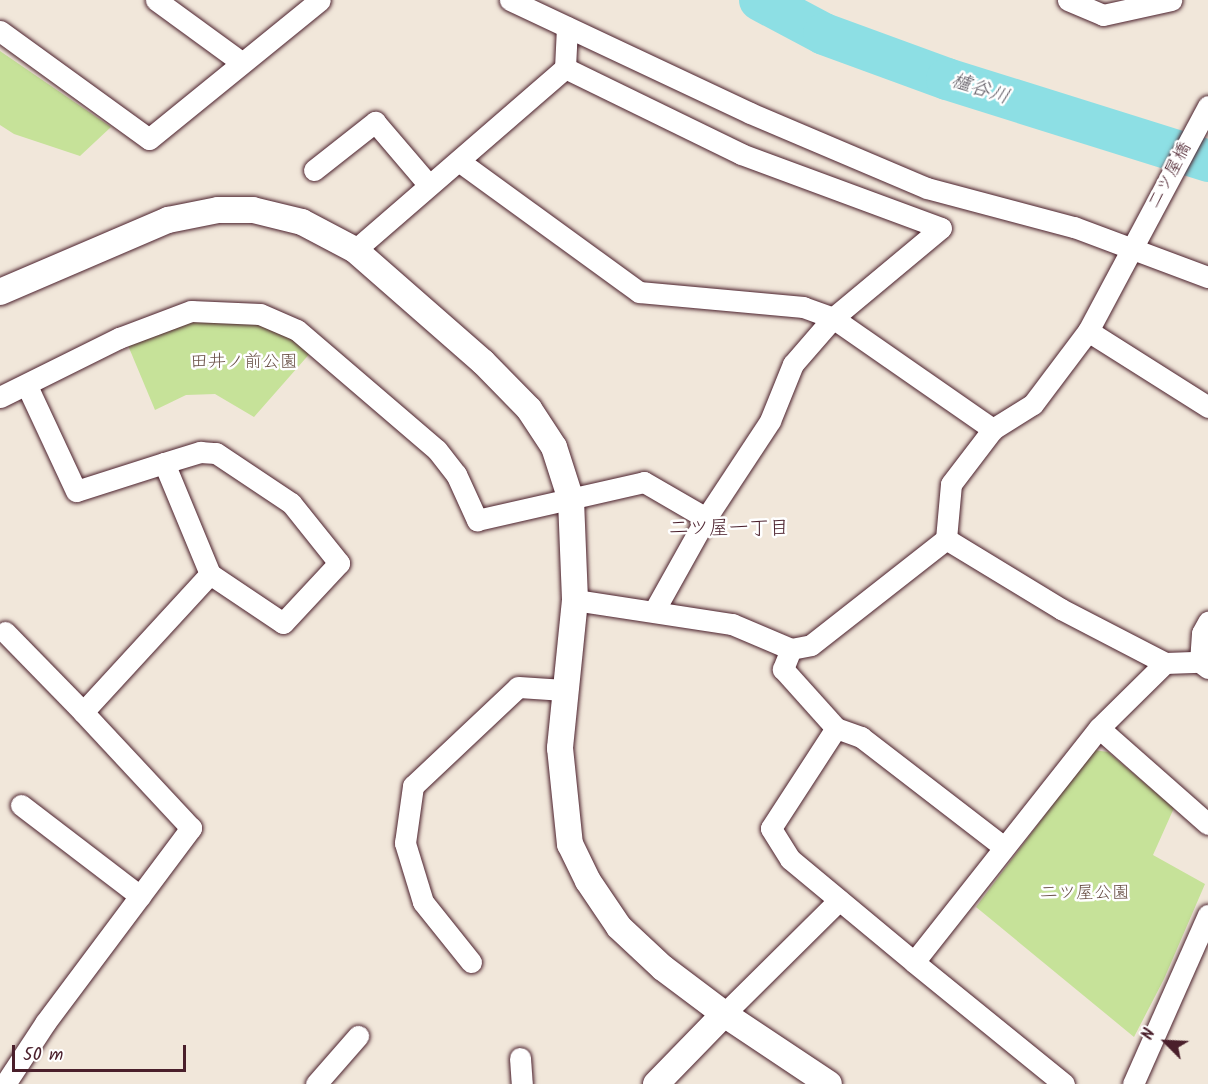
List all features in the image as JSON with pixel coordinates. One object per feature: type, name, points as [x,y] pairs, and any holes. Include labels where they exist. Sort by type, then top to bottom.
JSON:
[{"type":"street","points":[[156,0],[241,62]]},
{"type":"street","points":[[0,31],[149,139],[320,0]]},
{"type":"street","points":[[510,0],[750,113],[927,188],[1138,238],[1208,277]]},
{"type":"street","points":[[1068,0],[1103,15],[1171,0]]},
{"type":"street","points":[[355,250],[428,184],[460,162],[565,68],[567,27]]},
{"type":"street","points":[[565,68],[741,154],[941,228],[833,318],[793,364],[770,421],[706,518],[654,611]]},
{"type":"street","name":"二ツ屋橋","points":[[993,429],[1033,404],[1088,331],[1208,106]]},
{"type":"street","points":[[314,170],[375,122],[428,184]]},
{"type":"street","points":[[460,162],[639,292],[802,307],[833,318],[993,429],[951,484],[946,539],[811,645],[791,649],[732,624],[575,600]]},
{"type":"street","points":[[0,292],[168,220],[218,210],[253,210],[302,222],[355,250],[483,362],[529,409],[554,447],[571,500],[575,600],[560,748],[570,844],[619,927],[663,968],[724,1014],[829,1084]]},
{"type":"street","points":[[0,397],[27,386],[119,338],[191,311],[260,314],[297,330],[437,450],[456,474],[477,520],[644,482],[706,518]]},
{"type":"street","points":[[1088,331],[1208,408]]},
{"type":"street","points":[[27,386],[76,491],[164,463],[200,452],[216,453],[291,503],[339,563],[283,623],[210,574],[164,463]]},
{"type":"street","points":[[946,539],[1061,609],[1165,663],[1204,665],[1202,633],[1208,622]]},
{"type":"street","points":[[83,712],[210,574]]},
{"type":"street","points":[[5,632],[191,828],[45,1023],[5,1084]]},
{"type":"street","points":[[791,649],[783,669],[836,728],[861,737],[1005,847]]},
{"type":"street","points":[[914,962],[1099,728],[1165,663]]},
{"type":"street","points":[[471,962],[423,902],[405,843],[412,786],[518,687],[565,690]]},
{"type":"street","points":[[836,728],[771,828],[790,860],[1064,1084]]},
{"type":"street","points":[[1099,728],[1208,824]]},
{"type":"street","points":[[21,805],[140,896]]},
{"type":"street","points":[[656,1084],[839,900]]},
{"type":"street","points":[[1133,1084],[1208,915]]},
{"type":"street","points":[[316,1084],[358,1036]]},
{"type":"street","points":[[520,1058],[522,1084]]},
{"type":"green space","points":[[0,51],[111,127],[80,156],[14,134],[0,125]]},
{"type":"green space","name":"田井ノ前公園","points":[[188,318],[243,319],[293,336],[312,351],[254,417],[215,394],[186,395],[155,410],[127,343]]},
{"type":"green space","name":"二ツ屋公園","points":[[1094,750],[1108,752],[1174,808],[1153,855],[1205,884],[1164,979],[1134,1037],[976,907]]},
{"type":"waterway","name":"櫨谷川","points":[[760,0],[824,34],[947,79],[1208,161]]},
{"type":"district","name":"二ツ屋一丁目","points":[[729,529]]}]
